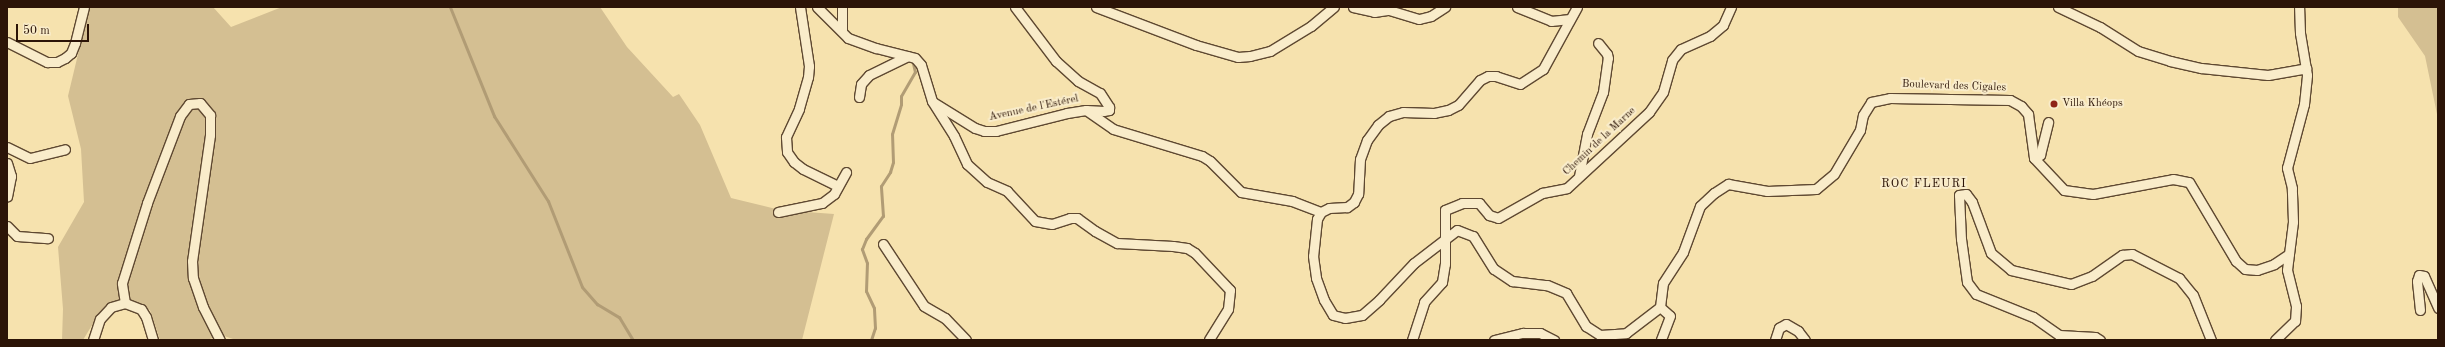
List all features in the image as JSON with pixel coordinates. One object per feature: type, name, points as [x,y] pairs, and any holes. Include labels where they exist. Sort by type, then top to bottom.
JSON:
[{"type":"street","points":[[7,42],[47,62],[57,62],[71,53],[76,43],[84,7]]},
{"type":"street","points":[[800,7],[809,66],[808,77],[799,109],[786,137],[787,152],[790,158],[803,169],[838,186]]},
{"type":"street","points":[[816,7],[848,38],[859,43],[915,58],[921,65],[932,102],[973,172],[987,182],[1007,191],[1035,221],[1052,224],[1070,218],[1077,218],[1095,231],[1117,243],[1173,246],[1187,248],[1195,252],[1230,290],[1228,309],[1209,340]]},
{"type":"street","points":[[842,7],[842,31]]},
{"type":"street","points":[[1015,7],[1056,61],[1078,81],[1100,93],[1109,107],[1109,110],[1104,111],[1086,110]]},
{"type":"street","points":[[1096,7],[1196,45],[1238,57],[1250,56],[1270,51],[1311,26],[1334,7]]},
{"type":"street","points":[[1352,7],[1374,12],[1389,10],[1419,20],[1426,19],[1445,7]]},
{"type":"street","points":[[1517,7],[1533,10],[1551,21],[1570,19]]},
{"type":"street","points":[[1576,7],[1543,69],[1520,84],[1496,76],[1488,76],[1480,80],[1458,105],[1448,110],[1434,113],[1403,112],[1389,116],[1378,124],[1367,140],[1360,159],[1358,194],[1354,202],[1347,207],[1329,208],[1321,212],[1318,219],[1313,256],[1316,278],[1324,300],[1333,315],[1345,318],[1362,315],[1414,263],[1457,230],[1473,236],[1494,269],[1512,281],[1547,286],[1566,293],[1586,326],[1600,335],[1626,333],[1660,307],[1670,316],[1661,340]]},
{"type":"street","name":"Chemin de la Marne","points":[[1445,238],[1445,210],[1462,203],[1479,203],[1489,215],[1498,218],[1542,193],[1567,188],[1650,112],[1663,92],[1672,60],[1681,49],[1710,36],[1723,25],[1731,7]]},
{"type":"street","points":[[2058,7],[2100,27],[2138,51],[2170,61],[2201,68],[2268,74],[2306,68]]},
{"type":"street","points":[[2275,340],[2296,321],[2296,306],[2288,270],[2293,222],[2292,188],[2287,168],[2304,104],[2306,68],[2300,34],[2299,7]]},
{"type":"street","points":[[1579,176],[1587,134],[1604,92],[1608,58],[1607,54],[1598,43]]},
{"type":"street","points":[[859,97],[861,84],[868,75],[908,56]]},
{"type":"street","name":"Boulevard des Cigales","points":[[1660,307],[1663,283],[1683,252],[1700,206],[1728,184],[1767,191],[1816,189],[1834,174],[1860,130],[1864,115],[1871,102],[1890,98],[2010,100],[2022,106],[2028,114],[2034,158]]},
{"type":"street","name":"Avenue de l'Estérel","points":[[932,102],[974,128],[984,131],[996,131],[1066,112],[1086,110],[1113,129],[1202,156],[1210,161],[1241,192],[1292,201],[1321,212]]},
{"type":"street","points":[[125,303],[122,283],[147,203],[180,116],[189,104],[200,103],[210,115],[210,135],[192,261],[193,278],[204,307],[220,340]]},
{"type":"street","points":[[2048,122],[2040,155],[2034,158],[2064,190],[2093,194],[2173,179],[2188,182],[2236,261],[2245,269],[2257,270],[2274,264],[2289,254]]},
{"type":"street","points":[[7,147],[30,158],[65,149]]},
{"type":"street","points":[[7,163],[10,176],[7,197]]},
{"type":"street","points":[[778,212],[822,203],[834,194],[846,172]]},
{"type":"street","points":[[2100,340],[2095,337],[2059,335],[2033,317],[1976,294],[1967,282],[1961,239],[1959,195],[1966,194],[1972,202],[1991,253],[2010,270],[2071,284],[2092,276],[2116,258],[2132,254],[2179,278],[2193,295],[2211,340]]},
{"type":"street","points":[[7,226],[17,236],[48,238]]},
{"type":"street","points":[[1412,340],[1424,302],[1442,282],[1445,264],[1445,238]]},
{"type":"street","points":[[883,244],[924,306],[945,318],[966,340]]},
{"type":"street","points":[[2420,310],[2417,281],[2419,275],[2424,276],[2438,308]]},
{"type":"street","points":[[93,340],[100,319],[111,307],[125,303],[141,309],[146,317],[153,340]]},
{"type":"street","points":[[1776,340],[1776,333],[1782,325],[1791,326],[1804,340]]},
{"type":"street","points":[[1494,340],[1523,334],[1540,333],[1554,340]]},
{"type":"shaded area","points":[[80,7],[213,7],[231,27],[282,7],[600,7],[627,47],[673,97],[679,94],[700,125],[731,198],[780,210],[834,214],[802,340],[236,340],[221,335],[207,340],[160,340],[150,310],[125,303],[97,317],[83,340],[62,340],[63,309],[58,247],[84,202],[81,149],[68,96],[85,25]]},
{"type":"shaded area","points":[[2398,7],[2438,7],[2438,119],[2425,56],[2398,17]]},
{"type":"waterway","points":[[450,7],[494,116],[548,201],[582,287],[597,304],[619,317],[633,340]]},
{"type":"waterway","points":[[871,340],[875,328],[874,308],[866,291],[867,263],[862,249],[866,239],[883,216],[881,186],[890,172],[893,162],[892,134],[901,104],[901,96],[915,72],[913,63]]},
{"type":"place","name":"Villa Khéops","points":[[2054,104]]},
{"type":"district","name":"ROC FLEURI","points":[[1924,185]]}]
